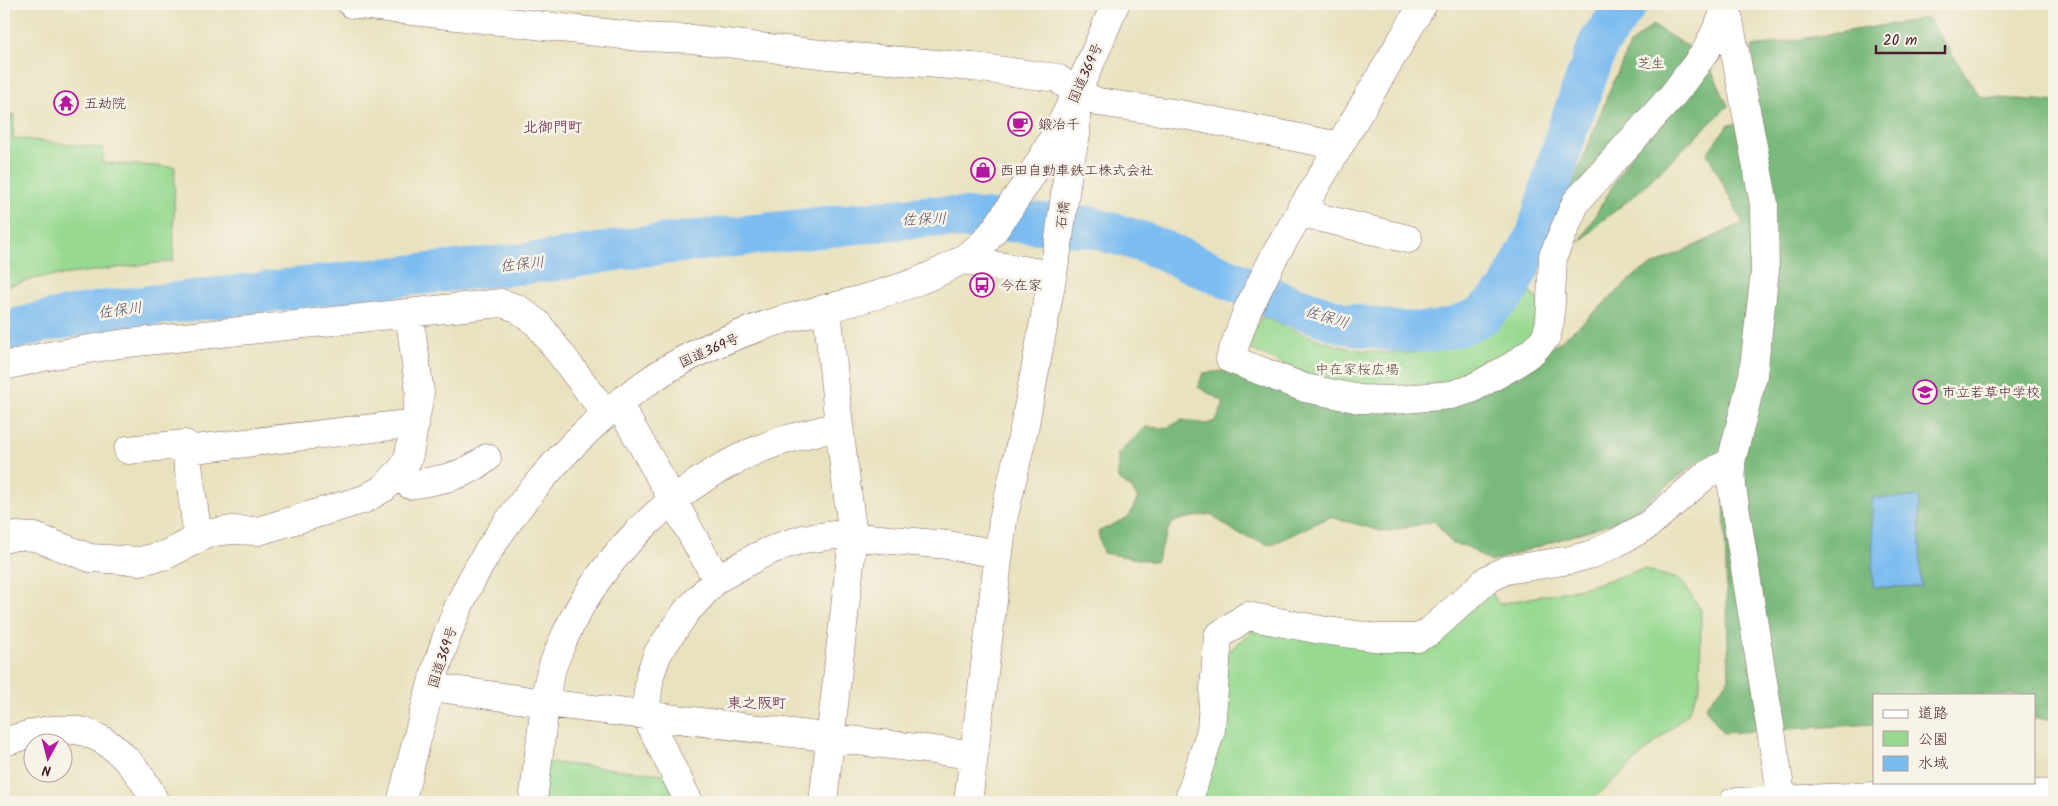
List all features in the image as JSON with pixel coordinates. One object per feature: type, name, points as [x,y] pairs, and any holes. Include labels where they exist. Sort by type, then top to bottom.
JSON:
[{"type":"main road","points":[[352,4],[640,37],[692,38],[829,55],[974,68],[1057,78],[1076,92],[1098,102],[1180,114],[1339,146]]},
{"type":"main road","name":"国道369号","points":[[401,802],[432,687],[453,621],[486,554],[534,489],[612,409],[647,382],[680,362],[772,323],[919,282],[962,260],[986,240],[1021,193],[1061,126],[1115,4]]},
{"type":"main road","points":[[1423,4],[1301,208],[1269,266],[1247,312],[1230,359],[1305,388],[1332,395],[1360,399],[1392,400],[1451,395],[1471,389],[1514,366],[1546,338],[1550,321],[1553,256],[1576,202],[1672,96],[1706,51],[1726,6]]},
{"type":"main road","points":[[1726,6],[1764,204],[1765,271],[1753,375],[1731,462],[1734,496],[1782,800]]},
{"type":"main road","name":"石橋","points":[[968,802],[1003,520],[1025,424],[1058,246],[1066,183],[1076,134],[1076,92]]},
{"type":"main road","points":[[1301,208],[1313,216],[1408,239]]},
{"type":"main road","points":[[962,260],[1053,275]]},
{"type":"main road","points":[[4,366],[48,356],[119,344],[501,303],[517,308],[529,315],[538,324],[649,454],[672,502],[717,579]]},
{"type":"main road","points":[[823,802],[853,537],[827,308]]},
{"type":"main road","points":[[4,539],[16,536],[35,537],[90,558],[140,561],[166,554],[209,532],[231,530],[258,531],[365,499],[384,488],[398,474],[404,467],[409,455],[420,393],[409,313]]},
{"type":"main road","points":[[186,450],[399,425],[414,425]]},
{"type":"main road","points":[[533,802],[549,678],[558,651],[575,615],[621,550],[638,530],[672,502],[719,469],[750,453],[782,440],[839,426]]},
{"type":"main road","points":[[128,450],[185,444],[198,538]]},
{"type":"main road","points":[[398,474],[410,485],[429,482],[458,476],[471,471],[487,458]]},
{"type":"main road","points":[[1188,802],[1211,730],[1218,636],[1247,616],[1340,633],[1380,638],[1418,638],[1429,632],[1488,579],[1506,570],[1570,560],[1593,554],[1608,547],[1648,525],[1706,475],[1731,462]]},
{"type":"main road","points":[[689,802],[645,714],[650,675],[658,653],[686,612],[717,579],[758,556],[781,546],[803,539],[834,535],[948,545],[999,554]]},
{"type":"main road","points":[[432,687],[545,703],[974,755]]},
{"type":"main road","points":[[4,742],[51,730],[71,730],[90,734],[113,748],[135,769],[146,784],[155,802]]},
{"type":"main road","points":[[1733,802],[1991,799],[2054,793]]},
{"type":"green space","points":[[1928,18],[1980,97],[2054,101],[2054,719],[2036,718],[2036,694],[1873,694],[1873,724],[1723,733],[1705,707],[1729,679],[1724,490],[1701,460],[1624,519],[1490,562],[1466,546],[1452,544],[1435,521],[1385,532],[1330,517],[1270,545],[1237,533],[1210,514],[1179,520],[1170,525],[1156,562],[1103,553],[1098,532],[1128,517],[1138,498],[1130,487],[1118,479],[1118,454],[1146,427],[1167,428],[1182,420],[1207,424],[1217,420],[1224,402],[1198,387],[1203,373],[1225,371],[1342,408],[1525,369],[1579,326],[1639,272],[1743,223],[1707,153],[1728,125],[1760,121],[1752,47]]},
{"type":"green space","name":"芝生","points":[[1652,25],[1691,48],[1664,92],[1570,193],[1610,89],[1630,45]]},
{"type":"green space","name":"芝生","points":[[1710,67],[1728,106],[1634,196],[1602,221],[1579,243],[1632,153]]},
{"type":"green space","points":[[4,114],[14,115],[13,138],[104,148],[102,163],[175,167],[173,261],[37,278],[4,287]]},
{"type":"green space","name":"中在家桜広場","points":[[1530,293],[1539,301],[1539,327],[1530,340],[1487,369],[1460,379],[1435,384],[1354,389],[1314,378],[1250,349],[1251,338],[1262,316],[1313,337],[1344,347],[1396,353],[1421,352],[1446,347],[1469,339],[1491,328],[1512,312]]},
{"type":"green space","points":[[1643,569],[1681,580],[1701,610],[1700,687],[1687,714],[1590,802],[1198,802],[1227,653],[1256,628],[1387,649],[1490,590],[1499,604],[1586,587]]},
{"type":"green space","points":[[545,762],[663,774],[679,802],[541,802]]},
{"type":"water","points":[[1919,497],[1921,587],[1873,587],[1872,498]]},
{"type":"waterway","name":"佐保川","points":[[4,332],[38,323],[103,311],[558,260],[636,247],[930,216],[1091,227],[1145,243],[1287,304],[1343,323],[1399,332],[1435,332],[1458,326],[1480,317],[1507,292],[1537,233],[1568,128],[1599,43],[1627,4]]},
{"type":"place","name":"五劫院","points":[[66,103]]},
{"type":"place","name":"鍛冶千","points":[[1020,124]]},
{"type":"place","name":"西田自動車鉄工株式会社","points":[[983,170]]},
{"type":"place","name":"今在家","points":[[982,285]]},
{"type":"place","name":"市立若草中学校","points":[[1925,392]]},
{"type":"district","name":"北御門町","points":[[553,127]]},
{"type":"district","name":"東之阪町","points":[[757,703]]}]
